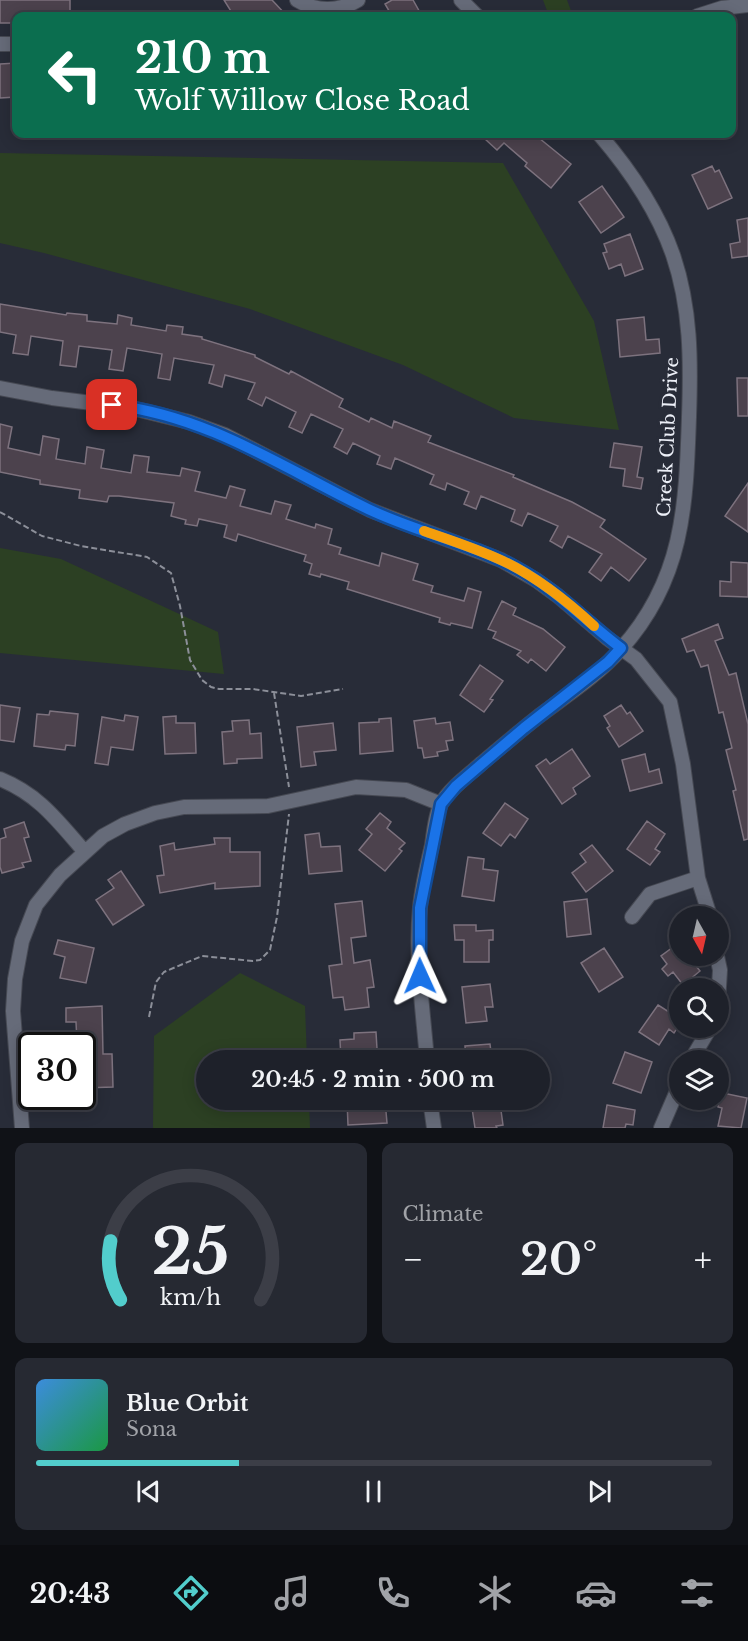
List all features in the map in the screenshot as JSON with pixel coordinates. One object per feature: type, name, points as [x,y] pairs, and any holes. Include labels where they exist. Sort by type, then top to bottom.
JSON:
[{"type":"street","points":[[297,0],[312,7],[331,9],[341,8],[358,0]]},
{"type":"street","points":[[710,12],[748,5]]},
{"type":"street","name":"Creek Club Drive","points":[[441,804],[456,786],[524,728],[608,662],[621,648],[652,605],[667,576],[677,545],[687,483],[690,342],[682,288],[673,254],[641,188],[602,138]]},
{"type":"street","points":[[0,388],[52,398],[132,408],[170,416],[225,435],[370,510],[501,560],[519,569],[558,596],[636,659],[670,702],[683,765],[698,878],[707,906]]},
{"type":"street","points":[[0,779],[21,788],[38,800],[84,851]]},
{"type":"street","points":[[22,1128],[13,1011],[15,979],[22,941],[36,905],[60,875],[103,836],[125,824],[155,813],[184,807],[268,807],[356,787],[406,789],[441,804],[420,908],[421,989],[425,1050]]},
{"type":"street","points":[[632,917],[650,894],[698,878]]},
{"type":"street","points":[[661,1128],[669,1109]]},
{"type":"street","points":[[431,1110],[434,1128]]},
{"type":"path","points":[[0,512],[42,536],[81,546],[147,557],[171,573],[190,660],[202,680],[211,687],[253,689],[301,696],[343,689]]},
{"type":"path","points":[[274,693],[290,796]]},
{"type":"path","points":[[149,1017],[156,982],[164,972],[202,956],[253,961],[261,960],[266,956],[270,950],[277,917],[289,814]]},
{"type":"green space","points":[[543,0],[567,0],[572,12],[548,12]]},
{"type":"green space","points":[[0,153],[503,163],[594,321],[619,430],[514,418],[403,365],[250,309],[0,243]]},
{"type":"green space","points":[[0,548],[61,559],[218,632],[224,674],[0,653]]},
{"type":"green space","points":[[240,973],[305,1006],[307,1050],[196,1050],[196,1110],[309,1110],[310,1128],[153,1128],[154,1036]]},
{"type":"building","points":[[0,0],[70,0],[70,12],[12,12],[12,23],[0,23]]},
{"type":"building","points":[[224,0],[272,0],[283,12],[232,12]]},
{"type":"building","points":[[392,0],[413,0],[420,12],[390,12],[385,4]]},
{"type":"building","points":[[12,63],[12,97],[0,98],[0,64]]},
{"type":"building","points":[[539,138],[571,164],[551,188],[525,166],[527,163],[504,143],[497,150],[485,139]]},
{"type":"building","points":[[712,166],[715,172],[719,170],[732,198],[708,209],[692,175]]},
{"type":"building","points":[[602,186],[624,217],[601,233],[579,202]]},
{"type":"building","points":[[748,218],[748,256],[732,258],[730,244],[740,242],[737,220]]},
{"type":"building","points":[[630,234],[643,269],[625,276],[621,264],[609,269],[603,253],[607,252],[604,244]]},
{"type":"building","points":[[0,304],[66,315],[67,313],[87,315],[87,321],[117,324],[118,315],[132,318],[131,325],[166,331],[167,325],[183,327],[182,334],[202,337],[202,339],[255,355],[343,399],[339,407],[369,422],[371,418],[392,428],[394,421],[431,436],[428,442],[514,475],[513,477],[572,502],[605,520],[600,527],[646,559],[629,581],[611,567],[601,581],[589,572],[602,554],[568,536],[562,548],[550,541],[558,526],[528,513],[522,526],[511,521],[515,510],[481,496],[476,509],[464,504],[469,492],[447,483],[445,490],[430,484],[434,475],[395,458],[391,469],[377,464],[380,456],[353,443],[347,454],[334,447],[343,429],[311,414],[302,433],[289,427],[296,412],[266,397],[262,406],[248,399],[255,383],[225,375],[222,387],[209,383],[214,365],[174,358],[170,380],[158,378],[162,354],[127,348],[123,371],[109,369],[112,350],[79,346],[76,367],[60,365],[63,341],[31,336],[28,355],[13,353],[16,335],[0,332]]},
{"type":"building","points":[[644,317],[646,340],[659,339],[660,353],[620,357],[617,320]]},
{"type":"building","points":[[737,378],[748,378],[748,416],[738,416]]},
{"type":"building","points":[[0,424],[12,427],[8,448],[40,455],[43,436],[59,439],[56,459],[85,464],[87,447],[104,450],[101,468],[131,473],[134,455],[149,457],[147,472],[180,476],[182,468],[200,472],[195,491],[226,498],[230,486],[245,490],[240,506],[271,514],[275,501],[291,505],[286,519],[315,528],[316,524],[332,529],[328,544],[341,548],[339,554],[379,566],[382,553],[418,564],[413,580],[433,586],[431,592],[464,601],[468,588],[481,592],[472,628],[439,622],[440,618],[347,589],[349,582],[321,574],[320,577],[309,574],[312,564],[304,561],[306,555],[238,534],[236,541],[224,537],[227,525],[199,519],[197,526],[185,524],[186,520],[171,516],[174,503],[119,496],[109,496],[107,502],[79,498],[80,490],[40,484],[40,480],[0,472]]},
{"type":"building","points":[[614,443],[642,447],[637,477],[643,478],[641,489],[623,486],[625,469],[610,467]]},
{"type":"building","points":[[748,483],[748,532],[725,516]]},
{"type":"building","points":[[731,562],[748,563],[748,597],[720,596],[720,581],[731,582]]},
{"type":"building","points":[[502,601],[516,608],[513,615],[543,629],[565,647],[546,671],[531,659],[528,663],[517,655],[521,651],[493,638],[496,632],[488,629]]},
{"type":"building","points":[[718,624],[723,638],[715,641],[729,675],[736,673],[748,724],[748,839],[744,840],[733,791],[736,790],[726,750],[732,748],[723,712],[719,713],[708,665],[701,667],[694,650],[687,652],[682,639]]},
{"type":"building","points":[[480,665],[503,681],[484,712],[460,695]]},
{"type":"building","points":[[0,705],[20,708],[14,742],[0,740]]},
{"type":"building","points":[[621,705],[627,714],[630,712],[643,731],[619,747],[607,728],[610,726],[604,716]]},
{"type":"building","points":[[50,711],[78,714],[75,746],[66,745],[65,750],[34,746],[37,714],[49,715]]},
{"type":"building","points":[[125,715],[138,717],[133,750],[111,747],[108,765],[95,763],[102,717],[124,721]]},
{"type":"building","points":[[176,716],[176,723],[195,723],[196,753],[165,754],[163,717]]},
{"type":"building","points":[[391,718],[393,751],[360,754],[359,723],[379,722],[379,719]]},
{"type":"building","points":[[435,718],[436,724],[450,722],[453,740],[446,741],[448,750],[437,752],[438,756],[424,758],[422,748],[418,748],[414,721]]},
{"type":"building","points":[[249,720],[250,734],[261,733],[262,758],[237,759],[237,763],[224,764],[222,732],[233,731],[232,721]]},
{"type":"building","points":[[333,723],[336,750],[314,752],[316,765],[301,767],[297,727]]},
{"type":"building","points":[[572,749],[590,776],[573,788],[576,794],[562,804],[536,766],[546,759],[550,764]]},
{"type":"building","points":[[645,754],[649,772],[659,769],[662,783],[630,791],[622,760]]},
{"type":"building","points":[[505,803],[528,819],[515,838],[510,834],[501,846],[483,833]]},
{"type":"building","points":[[380,813],[391,822],[387,828],[405,843],[399,849],[402,851],[385,871],[359,850],[372,834],[366,829]]},
{"type":"building","points":[[647,821],[665,834],[655,849],[660,852],[650,865],[627,849]]},
{"type":"building","points":[[24,822],[29,837],[24,838],[31,861],[22,863],[24,867],[2,873],[0,839],[6,837],[4,829]]},
{"type":"building","points":[[319,833],[321,847],[340,846],[342,871],[309,874],[305,835]]},
{"type":"building","points":[[214,838],[230,838],[230,852],[260,852],[260,886],[215,889],[215,883],[160,893],[157,876],[164,875],[160,846],[174,843],[175,850],[215,844]]},
{"type":"building","points":[[592,845],[613,871],[586,892],[572,873],[586,862],[580,854]]},
{"type":"building","points":[[468,857],[484,859],[483,869],[498,871],[494,901],[462,896]]},
{"type":"building","points":[[121,871],[144,905],[113,925],[96,900],[114,888],[108,880]]},
{"type":"building","points":[[587,899],[591,934],[567,937],[564,902]]},
{"type":"building","points":[[362,901],[366,936],[351,938],[354,963],[370,960],[374,987],[367,988],[369,1007],[345,1010],[343,997],[333,998],[329,966],[342,964],[335,904]]},
{"type":"building","points":[[454,925],[476,925],[476,931],[493,930],[493,940],[489,940],[489,962],[464,962],[464,940],[455,940]]},
{"type":"building","points":[[58,940],[94,948],[86,983],[60,978],[65,957],[54,954]]},
{"type":"building","points":[[604,948],[623,977],[599,992],[581,963]]},
{"type":"building","points":[[669,950],[669,966],[696,966],[700,971],[692,978],[678,978],[673,972],[668,976],[662,969],[667,964],[661,956]]},
{"type":"building","points":[[490,984],[493,1007],[485,1007],[487,1021],[466,1023],[462,987]]},
{"type":"building","points":[[658,1005],[669,1012],[669,1029],[659,1045],[639,1032]]},
{"type":"building","points":[[102,1006],[103,1054],[112,1054],[113,1087],[96,1088],[96,1032],[76,1032],[76,1022],[66,1022],[66,1008]]},
{"type":"building","points":[[376,1032],[377,1049],[340,1050],[340,1040],[354,1039],[354,1033]]},
{"type":"building","points":[[490,1044],[491,1050],[465,1050],[465,1046]]},
{"type":"building","points":[[625,1052],[652,1062],[641,1093],[613,1083]]},
{"type":"building","points":[[729,1094],[747,1098],[741,1128],[718,1126],[722,1110],[729,1110]]},
{"type":"building","points":[[607,1105],[635,1110],[633,1125],[626,1124],[625,1128],[603,1128]]},
{"type":"building","points":[[347,1110],[386,1110],[387,1123],[348,1125]]},
{"type":"building","points":[[472,1110],[501,1110],[503,1125],[496,1126],[497,1128],[475,1128]]},
{"type":"slow traffic","points":[[424,531],[519,569],[558,596],[594,626]]},
{"type":"route","points":[[112,405],[170,416],[225,435],[370,510],[501,560],[519,569],[558,596],[621,648],[608,662],[524,728],[456,786],[441,804],[420,908],[420,976]]}]
